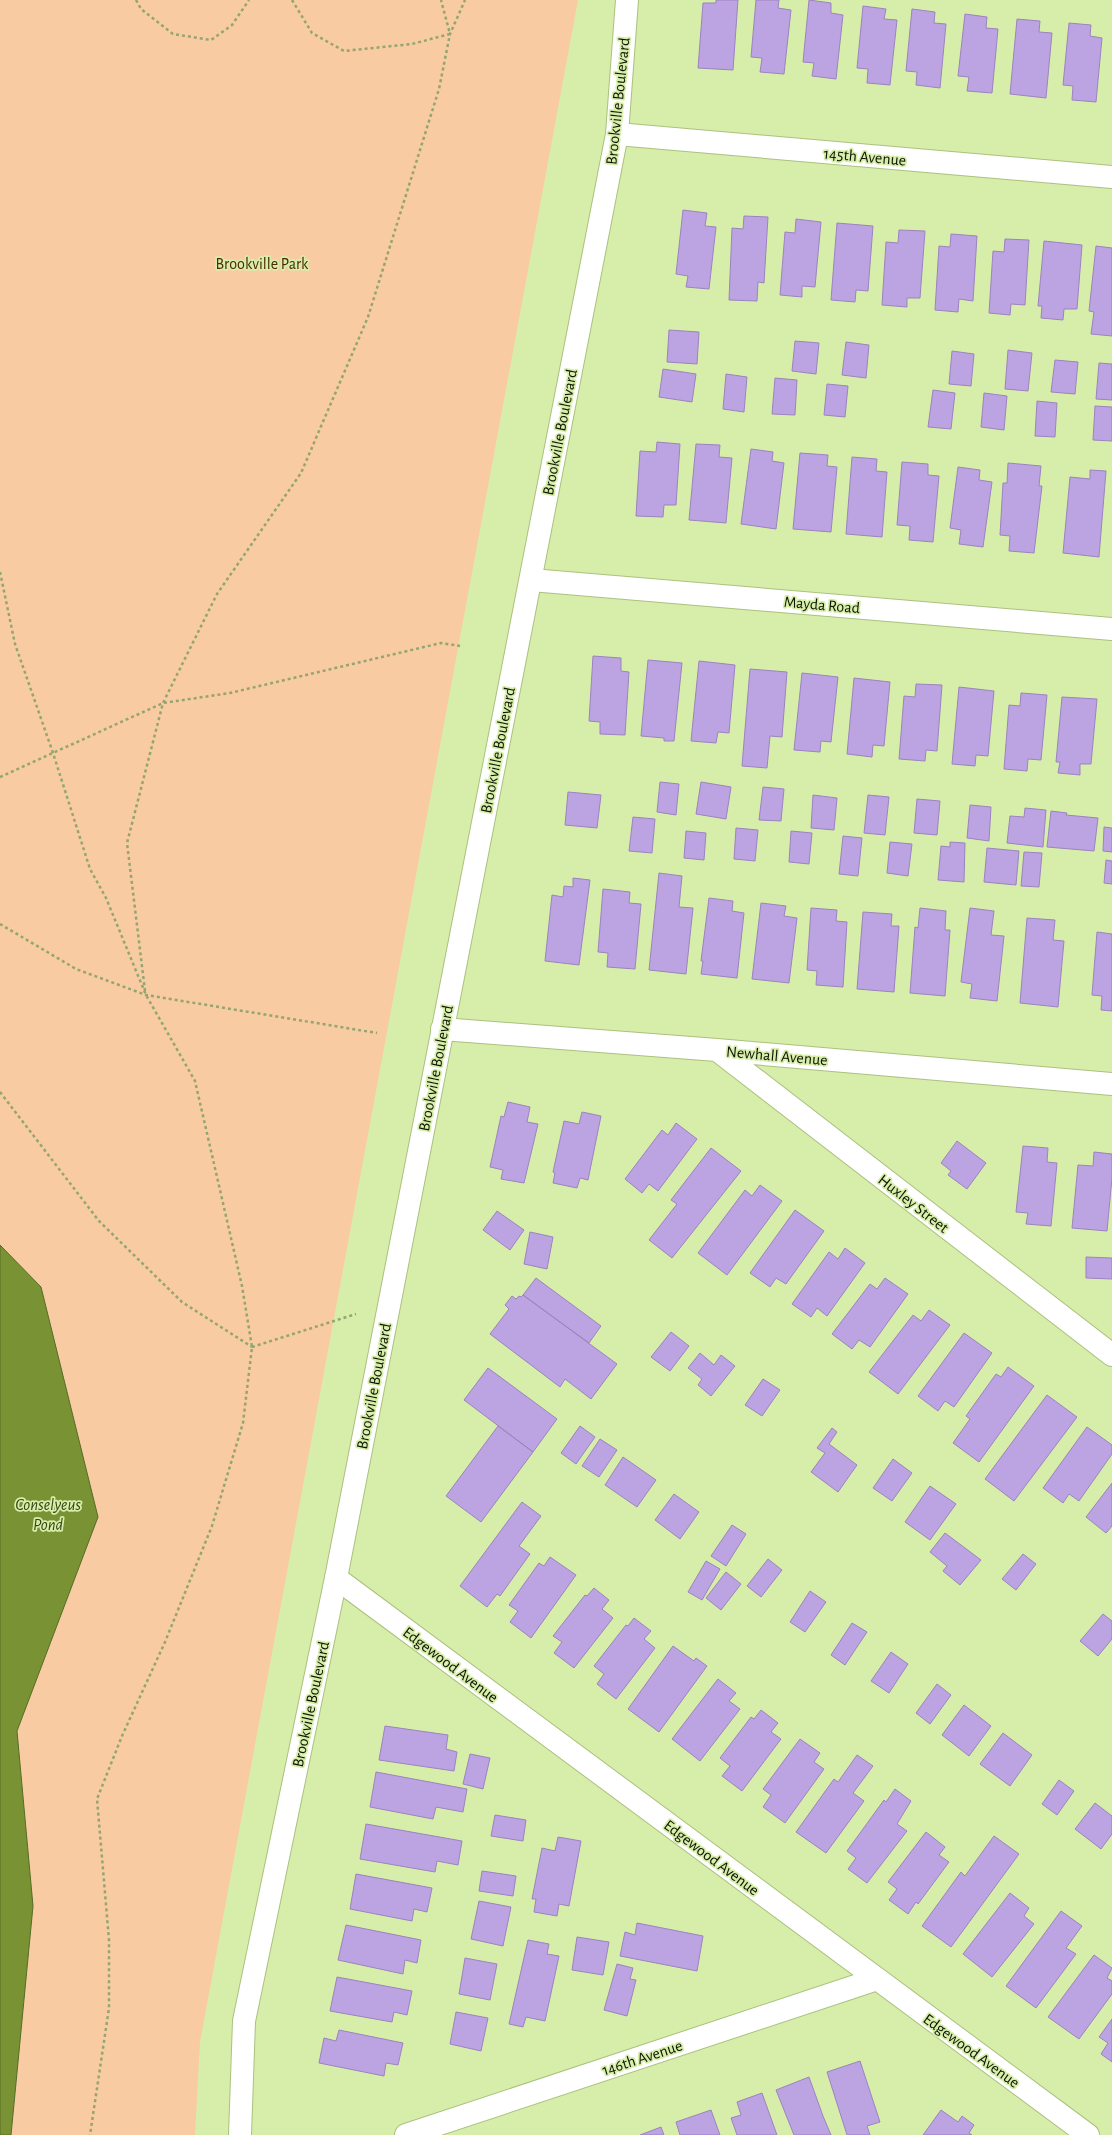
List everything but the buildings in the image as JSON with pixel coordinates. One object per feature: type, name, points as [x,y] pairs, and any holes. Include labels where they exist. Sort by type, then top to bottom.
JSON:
[{"type":"street","name":"Brookville Boulevard","points":[[240,2135],[244,2021],[336,1578],[617,134],[627,0]]},
{"type":"street","name":"145th Avenue","points":[[617,134],[1112,177]]},
{"type":"street","name":"Mayda Road","points":[[531,580],[1112,629]]},
{"type":"street","name":"Newhall Avenue","points":[[442,1029],[717,1050],[1112,1084]]},
{"type":"street","name":"Huxley Street","points":[[717,1050],[1112,1355]]},
{"type":"street","name":"Edgewood Avenue","points":[[336,1578],[1088,2135]]},
{"type":"street","name":"146th Avenue","points":[[406,2135],[877,1979]]},
{"type":"path","points":[[136,0],[141,9],[173,34],[211,40],[232,25],[250,0]]},
{"type":"path","points":[[292,0],[312,33],[344,51],[412,44],[450,34]]},
{"type":"path","points":[[441,0],[450,34]]},
{"type":"path","points":[[146,996],[127,843],[163,703],[217,594],[301,473],[368,317],[439,89],[450,34],[465,0]]},
{"type":"path","points":[[0,572],[15,644],[53,753],[90,869],[106,898],[146,996],[195,1082],[242,1286],[252,1348],[243,1423],[212,1526],[164,1642],[122,1736],[97,1799],[109,1940],[109,2008],[90,2135]]},
{"type":"path","points":[[0,777],[163,703],[230,693],[442,643],[460,646]]},
{"type":"path","points":[[0,924],[76,969],[146,996],[377,1033]]},
{"type":"path","points":[[0,1092],[99,1221],[182,1302],[252,1348]]},
{"type":"path","points":[[252,1348],[390,1303]]},
{"type":"green space","name":"Brookville Park","points":[[0,0],[578,0],[200,2042],[195,2135],[0,2135]]},
{"type":"water","name":"Conselyeus Pond","points":[[0,1245],[41,1287],[98,1517],[17,1731],[33,1906],[11,2135],[0,2135]]}]
